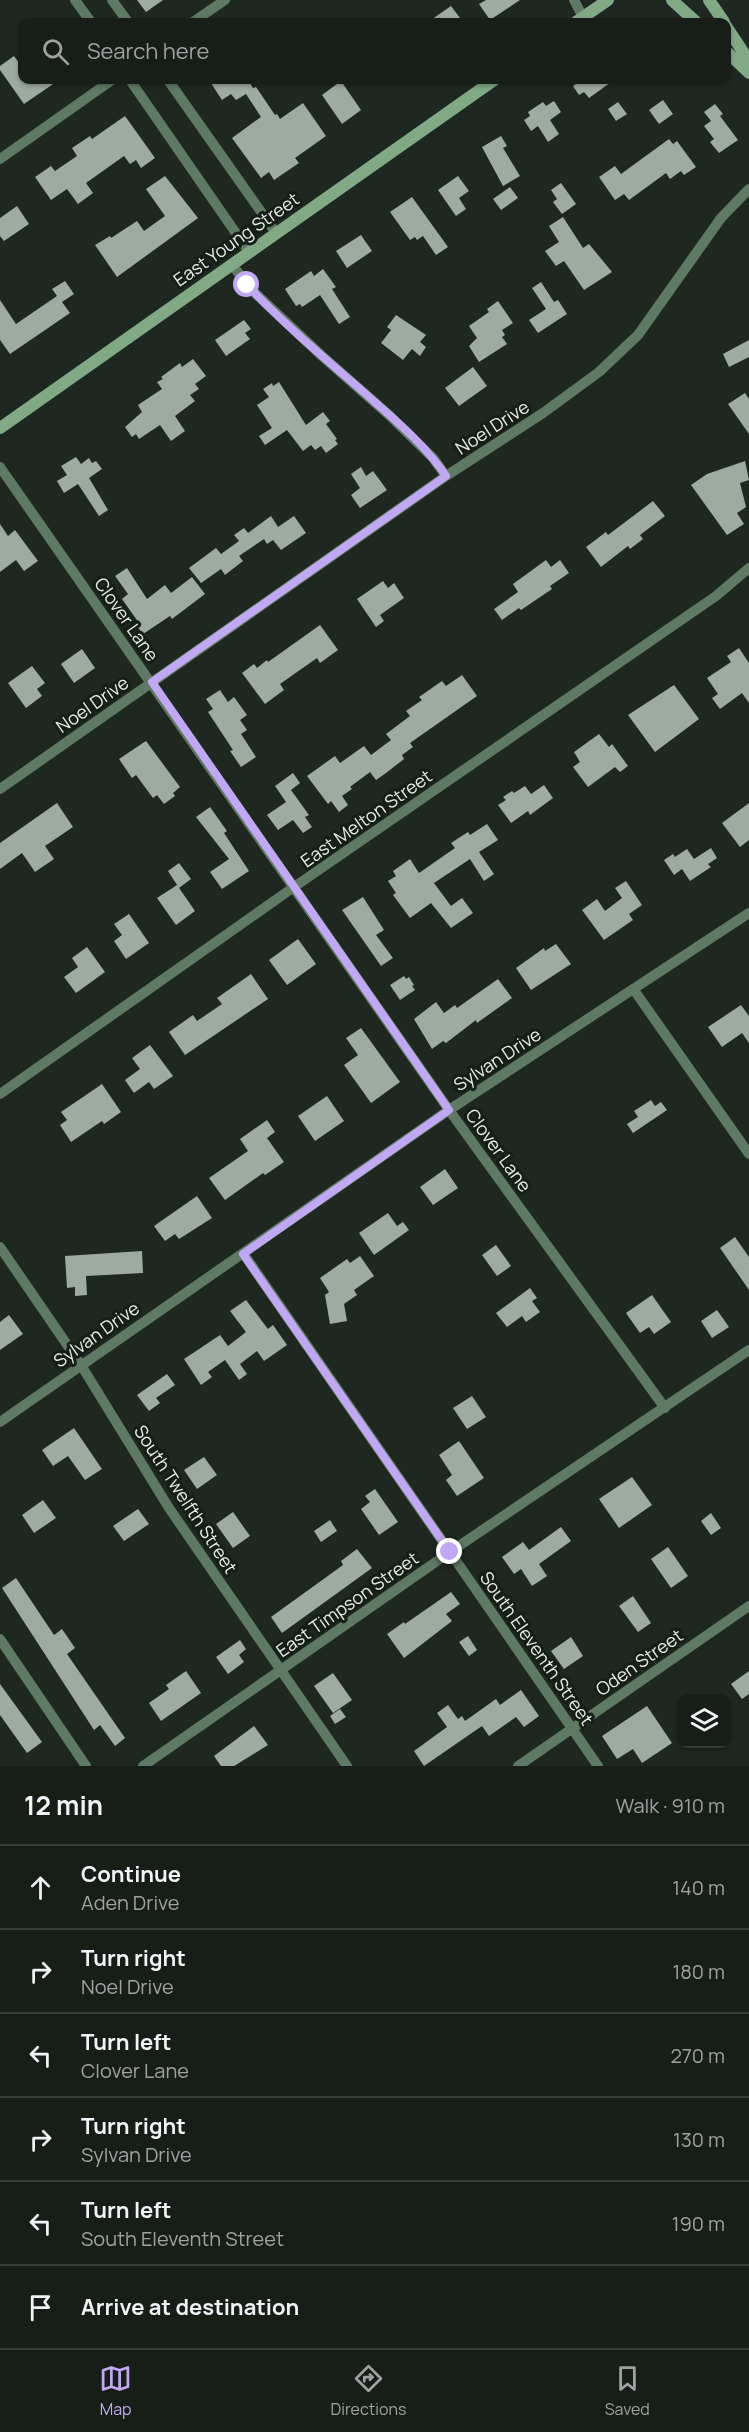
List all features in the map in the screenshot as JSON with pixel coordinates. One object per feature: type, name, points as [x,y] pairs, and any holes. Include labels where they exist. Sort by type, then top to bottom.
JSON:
[{"type":"street","points":[[75,0],[88,18]]},
{"type":"street","points":[[112,0],[125,18]]},
{"type":"street","points":[[199,18],[225,0]]},
{"type":"street","points":[[574,0],[579,18]]},
{"type":"street","points":[[583,18],[608,0]]},
{"type":"street","points":[[672,0],[692,18]]},
{"type":"street","points":[[709,0],[721,18]]},
{"type":"street","points":[[731,33],[749,61]]},
{"type":"street","points":[[731,56],[749,73]]},
{"type":"street","points":[[0,159],[106,84]]},
{"type":"street","points":[[133,84],[249,252]]},
{"type":"street","points":[[171,84],[276,233]]},
{"type":"street","name":"East Young Street","points":[[0,428],[488,84]]},
{"type":"street","name":"Noel Drive","points":[[0,789],[446,476],[543,413],[610,364],[655,314],[721,218],[749,189]]},
{"type":"street","points":[[231,264],[256,294],[389,415],[433,458],[446,476]]},
{"type":"street","name":"Clover Lane","points":[[0,467],[449,1110],[664,1408]]},
{"type":"street","name":"East Melton Street","points":[[0,1094],[294,887],[710,600],[749,568]]},
{"type":"street","name":"Sylvan Drive","points":[[0,1422],[449,1110],[749,913]]},
{"type":"street","points":[[634,990],[749,1154]]},
{"type":"street","name":"South Twelfth Street","points":[[0,1247],[81,1365],[169,1508],[347,1766]]},
{"type":"street","name":"South Eleventh Street","points":[[243,1254],[598,1766]]},
{"type":"street","name":"East Timpson Street","points":[[143,1766],[450,1552],[749,1350]]},
{"type":"street","name":"Oden Street","points":[[518,1766],[749,1606]]},
{"type":"street","points":[[0,1639],[86,1766]]},
{"type":"building","points":[[137,0],[163,0],[146,12]]},
{"type":"building","points":[[486,0],[520,0],[493,18],[489,18],[479,4]]},
{"type":"building","points":[[451,6],[460,18],[434,18]]},
{"type":"building","points":[[14,56],[18,62],[18,84],[53,84],[24,104],[0,70],[0,66]]},
{"type":"building","points":[[212,84],[250,84],[253,88],[256,87],[280,119],[303,103],[326,136],[295,158],[299,163],[274,180],[269,172],[261,178],[232,138],[261,117],[246,94],[236,100],[231,94],[222,100]]},
{"type":"building","points":[[337,84],[343,84],[361,110],[342,124],[322,95]]},
{"type":"building","points":[[576,84],[608,84],[589,98],[584,92],[579,95],[573,86]]},
{"type":"building","points":[[663,100],[673,114],[659,124],[649,110]]},
{"type":"building","points":[[554,101],[561,112],[550,120],[559,134],[548,142],[538,126],[531,131],[524,120],[530,116],[528,112],[543,102],[546,106]]},
{"type":"building","points":[[618,102],[627,114],[616,121],[608,109]]},
{"type":"building","points":[[715,104],[723,114],[720,116],[738,140],[719,153],[710,142],[714,139],[704,126],[711,121],[704,112]]},
{"type":"building","points":[[125,116],[155,158],[141,168],[136,160],[130,164],[124,156],[86,183],[93,193],[78,204],[67,189],[51,200],[35,177],[51,166],[55,171],[77,156],[72,148],[90,136],[92,139]]},
{"type":"building","points":[[501,136],[507,146],[503,148],[520,176],[503,186],[482,147]]},
{"type":"building","points":[[669,139],[673,144],[677,141],[696,167],[684,175],[681,171],[670,179],[666,173],[629,200],[624,194],[615,200],[599,177],[615,166],[621,174]]},
{"type":"building","points":[[165,176],[198,218],[117,277],[95,245],[110,236],[111,238],[137,221],[144,231],[165,216],[146,189]]},
{"type":"building","points":[[458,176],[469,191],[459,198],[466,209],[456,216],[438,190]]},
{"type":"building","points":[[561,183],[576,204],[562,214],[553,202],[557,199],[551,190]]},
{"type":"building","points":[[510,187],[518,198],[501,210],[493,199]]},
{"type":"building","points":[[412,197],[448,247],[436,255],[423,236],[417,240],[415,237],[410,240],[390,212]]},
{"type":"building","points":[[17,206],[29,224],[4,241],[0,236],[0,218]]},
{"type":"building","points":[[563,217],[583,248],[589,244],[612,272],[584,290],[564,261],[556,266],[545,251],[559,242],[549,226]]},
{"type":"building","points":[[361,235],[372,251],[347,268],[336,251]]},
{"type":"building","points":[[323,269],[336,287],[332,289],[350,317],[339,324],[320,295],[302,307],[300,304],[296,306],[285,289],[311,271],[314,276]]},
{"type":"building","points":[[65,281],[74,294],[62,302],[70,313],[10,354],[0,340],[0,300],[16,324],[57,296],[52,289]]},
{"type":"building","points":[[541,282],[554,302],[558,300],[567,314],[538,333],[529,320],[546,309],[532,288]]},
{"type":"building","points":[[498,301],[513,323],[502,330],[505,335],[502,337],[507,344],[479,362],[469,346],[477,338],[469,326],[489,312],[487,309]]},
{"type":"building","points":[[396,315],[426,335],[420,342],[426,347],[420,356],[412,349],[403,360],[381,343],[391,330],[387,327]]},
{"type":"building","points":[[244,320],[251,329],[245,333],[250,339],[226,356],[215,340]]},
{"type":"building","points":[[749,340],[749,357],[729,367],[723,354]]},
{"type":"building","points":[[193,359],[206,376],[195,384],[199,389],[190,395],[195,401],[175,416],[185,431],[171,441],[160,425],[139,439],[136,434],[132,437],[125,427],[142,412],[138,405],[162,389],[157,382],[163,379],[161,377],[180,363],[182,367]]},
{"type":"building","points":[[473,367],[487,386],[459,406],[445,388]]},
{"type":"building","points":[[279,382],[306,425],[323,412],[330,421],[326,424],[338,444],[326,453],[321,446],[315,450],[311,445],[303,451],[287,430],[265,445],[259,436],[272,428],[257,405],[269,397],[263,389],[272,383],[273,386]]},
{"type":"building","points":[[745,393],[749,399],[749,434],[728,404]]},
{"type":"building","points":[[76,457],[81,464],[89,458],[92,463],[96,461],[102,469],[89,478],[108,510],[99,516],[78,484],[64,493],[57,481],[67,475],[61,466]]},
{"type":"building","points":[[745,461],[749,480],[740,483],[746,507],[737,513],[744,524],[727,535],[691,485],[707,474]]},
{"type":"building","points":[[361,467],[366,476],[373,471],[387,490],[360,508],[351,495],[360,488],[351,474]]},
{"type":"building","points":[[653,501],[665,516],[640,535],[643,539],[630,549],[628,546],[601,567],[586,547],[606,532],[608,535]]},
{"type":"building","points":[[271,516],[278,527],[294,516],[306,533],[281,550],[273,540],[267,544],[264,539],[239,556],[243,561],[225,575],[221,569],[201,583],[189,568],[216,548],[221,554],[239,541],[234,535],[244,528],[248,533]]},
{"type":"building","points":[[0,524],[8,536],[15,530],[38,561],[24,571],[16,560],[0,572]]},
{"type":"building","points":[[546,560],[551,567],[560,560],[569,573],[550,586],[552,589],[502,620],[494,609],[518,592],[513,584]]},
{"type":"building","points":[[127,568],[147,599],[165,585],[171,593],[192,577],[205,594],[172,619],[170,616],[143,634],[136,625],[139,623],[122,599],[128,594],[115,576]]},
{"type":"building","points":[[383,581],[388,588],[394,583],[404,598],[380,615],[384,621],[376,627],[357,599]]},
{"type":"building","points":[[320,625],[338,650],[320,663],[317,658],[280,684],[284,690],[265,704],[242,673],[254,664],[257,668],[267,660],[268,662]]},
{"type":"building","points":[[739,648],[749,663],[749,703],[742,693],[720,709],[712,698],[718,694],[707,678],[731,662],[727,656]]},
{"type":"building","points":[[82,649],[95,668],[74,683],[61,664]]},
{"type":"building","points":[[32,666],[45,683],[37,689],[42,696],[26,708],[8,683]]},
{"type":"building","points":[[462,675],[477,696],[410,743],[413,747],[402,755],[404,759],[386,773],[376,780],[370,772],[350,787],[352,789],[342,796],[348,805],[339,812],[331,801],[328,804],[307,776],[335,756],[340,763],[364,746],[371,755],[391,740],[386,734],[410,716],[406,711],[422,700],[419,697],[442,681],[446,686]]},
{"type":"building","points":[[674,685],[699,719],[655,752],[628,715]]},
{"type":"building","points":[[220,690],[228,702],[234,697],[247,715],[240,720],[247,730],[241,734],[256,757],[241,767],[230,751],[233,750],[208,712],[213,709],[206,699]]},
{"type":"building","points":[[599,734],[609,747],[612,744],[628,766],[620,772],[615,767],[588,787],[573,767],[580,762],[574,752]]},
{"type":"building","points":[[146,741],[180,787],[173,793],[175,796],[164,804],[157,795],[153,798],[136,775],[132,778],[119,759]]},
{"type":"building","points":[[293,773],[300,783],[291,790],[309,815],[305,817],[312,827],[303,833],[293,820],[278,830],[267,815],[286,802],[275,786]]},
{"type":"building","points":[[544,785],[553,798],[530,815],[528,811],[511,823],[498,805],[506,800],[503,797],[525,786],[531,794]]},
{"type":"building","points":[[57,803],[73,827],[45,846],[54,859],[35,872],[22,853],[0,869],[0,843]]},
{"type":"building","points":[[749,803],[749,840],[740,847],[722,823]]},
{"type":"building","points":[[210,807],[227,831],[224,833],[249,871],[222,889],[210,872],[229,859],[196,817]]},
{"type":"building","points":[[487,824],[498,840],[479,852],[494,874],[484,881],[470,859],[434,883],[451,906],[462,898],[473,913],[451,928],[431,903],[410,918],[393,895],[396,893],[388,881],[396,876],[393,871],[410,859],[419,873],[455,848],[451,843]]},
{"type":"building","points":[[711,848],[717,858],[708,864],[711,867],[690,881],[682,869],[674,875],[664,860],[673,854],[675,857],[687,849],[694,859]]},
{"type":"building","points":[[179,863],[191,879],[179,888],[168,871]]},
{"type":"building","points":[[626,881],[642,905],[629,914],[633,920],[604,940],[582,910],[597,899],[605,911],[622,898],[615,888]]},
{"type":"building","points":[[177,885],[195,911],[176,925],[157,898]]},
{"type":"building","points":[[363,897],[384,930],[376,935],[393,958],[381,966],[342,910]]},
{"type":"building","points":[[129,914],[149,943],[126,959],[114,941],[122,935],[114,924]]},
{"type":"building","points":[[298,939],[316,964],[287,985],[269,960]]},
{"type":"building","points":[[556,944],[571,964],[531,990],[516,968],[544,948],[545,951]]},
{"type":"building","points":[[87,947],[105,972],[76,993],[64,977],[78,967],[72,958]]},
{"type":"building","points":[[251,974],[268,999],[185,1055],[169,1032],[193,1015],[197,1021],[222,1004],[217,998]]},
{"type":"building","points":[[404,976],[406,979],[409,977],[415,990],[400,1000],[390,985]]},
{"type":"building","points":[[498,979],[512,998],[477,1023],[476,1020],[446,1043],[443,1041],[432,1049],[414,1019],[436,1002],[444,1013],[455,1005],[457,1008]]},
{"type":"building","points":[[741,1005],[749,1016],[749,1043],[742,1033],[722,1047],[708,1027]]},
{"type":"building","points":[[361,1028],[400,1082],[371,1103],[344,1065],[358,1055],[346,1038]]},
{"type":"building","points":[[150,1045],[173,1076],[154,1089],[149,1082],[134,1093],[125,1080],[140,1069],[132,1058]]},
{"type":"building","points":[[102,1084],[121,1112],[104,1124],[102,1121],[71,1142],[60,1125],[67,1120],[61,1112]]},
{"type":"building","points":[[327,1096],[344,1121],[315,1141],[298,1116]]},
{"type":"building","points":[[651,1100],[655,1106],[661,1102],[667,1110],[633,1133],[627,1124],[638,1117],[634,1111]]},
{"type":"building","points":[[267,1120],[275,1132],[267,1138],[284,1162],[265,1175],[263,1173],[225,1200],[209,1178],[248,1151],[240,1139]]},
{"type":"building","points":[[445,1169],[458,1188],[433,1205],[420,1187]]},
{"type":"building","points":[[197,1196],[212,1218],[179,1239],[175,1234],[165,1241],[154,1226]]},
{"type":"building","points":[[388,1213],[397,1226],[403,1222],[409,1230],[374,1255],[359,1233]]},
{"type":"building","points":[[735,1237],[749,1257],[749,1290],[720,1248]]},
{"type":"building","points":[[496,1245],[511,1266],[497,1276],[482,1255]]},
{"type":"building","points":[[142,1251],[143,1273],[86,1276],[87,1295],[75,1296],[75,1287],[67,1288],[65,1256]]},
{"type":"building","points":[[360,1256],[374,1276],[354,1290],[357,1295],[344,1304],[347,1321],[330,1324],[325,1295],[329,1292],[320,1278],[347,1259],[350,1263]]},
{"type":"building","points":[[530,1288],[537,1298],[532,1301],[540,1312],[526,1322],[522,1316],[507,1327],[496,1313]]},
{"type":"building","points":[[652,1295],[671,1322],[654,1334],[649,1327],[640,1333],[626,1313]]},
{"type":"building","points":[[246,1300],[268,1329],[273,1325],[287,1345],[264,1361],[257,1351],[240,1364],[247,1374],[239,1380],[225,1360],[208,1372],[212,1377],[201,1385],[184,1359],[220,1335],[228,1346],[246,1332],[230,1311]]},
{"type":"building","points":[[717,1310],[729,1327],[712,1338],[701,1321]]},
{"type":"building","points":[[9,1315],[23,1334],[0,1350],[0,1322]]},
{"type":"building","points":[[167,1374],[175,1385],[156,1398],[160,1403],[149,1411],[137,1395]]},
{"type":"building","points":[[472,1396],[486,1417],[467,1429],[453,1408]]},
{"type":"building","points":[[74,1428],[102,1469],[85,1480],[68,1456],[53,1466],[42,1450]]},
{"type":"building","points":[[459,1441],[484,1478],[457,1496],[446,1480],[452,1475],[439,1455]]},
{"type":"building","points":[[204,1457],[217,1475],[197,1489],[184,1470]]},
{"type":"building","points":[[632,1477],[652,1505],[619,1528],[599,1499]]},
{"type":"building","points":[[375,1489],[398,1522],[379,1535],[361,1509],[370,1502],[365,1496]]},
{"type":"building","points":[[43,1500],[56,1518],[34,1533],[22,1515]]},
{"type":"building","points":[[138,1509],[149,1524],[124,1541],[113,1526]]},
{"type":"building","points":[[233,1512],[250,1536],[233,1548],[216,1524]]},
{"type":"building","points":[[711,1513],[721,1528],[711,1535],[701,1521]]},
{"type":"building","points":[[330,1520],[337,1531],[321,1542],[314,1531]]},
{"type":"building","points":[[561,1527],[571,1541],[539,1564],[547,1576],[532,1586],[521,1569],[514,1574],[502,1557],[523,1542],[529,1550]]},
{"type":"building","points":[[668,1547],[688,1576],[671,1588],[651,1559]]},
{"type":"building","points":[[357,1549],[372,1568],[282,1633],[271,1617],[343,1565],[341,1561]]},
{"type":"building","points":[[16,1578],[54,1635],[62,1629],[75,1648],[67,1654],[125,1738],[115,1746],[100,1725],[94,1730],[2,1588]]},
{"type":"building","points":[[451,1592],[460,1604],[446,1614],[452,1621],[404,1658],[387,1634]]},
{"type":"building","points":[[633,1596],[651,1623],[638,1632],[619,1606]]},
{"type":"building","points":[[468,1636],[477,1650],[469,1656],[459,1642]]},
{"type":"building","points":[[571,1637],[583,1656],[564,1669],[551,1651]]},
{"type":"building","points":[[240,1640],[246,1649],[239,1655],[244,1662],[228,1674],[216,1657]]},
{"type":"building","points":[[186,1671],[201,1693],[161,1721],[149,1703],[169,1689],[166,1685]]},
{"type":"building","points":[[749,1671],[749,1694],[742,1699],[731,1684]]},
{"type":"building","points":[[333,1673],[352,1700],[333,1713],[314,1686]]},
{"type":"building","points":[[0,1684],[42,1742],[27,1753],[0,1715]]},
{"type":"building","points":[[521,1690],[539,1716],[524,1727],[516,1717],[489,1736],[482,1726],[424,1766],[414,1751],[447,1727],[437,1713],[448,1705],[458,1719],[462,1716],[465,1721],[496,1699],[500,1705]]},
{"type":"building","points":[[647,1706],[672,1743],[642,1763],[633,1749],[617,1759],[602,1736]]},
{"type":"building","points":[[340,1709],[346,1717],[335,1724],[330,1716]]},
{"type":"building","points":[[254,1726],[268,1745],[234,1766],[221,1766],[214,1756]]},
{"type":"route","points":[[247,285],[389,415],[433,458],[446,476],[152,682],[449,1110],[243,1254],[450,1552]]}]
